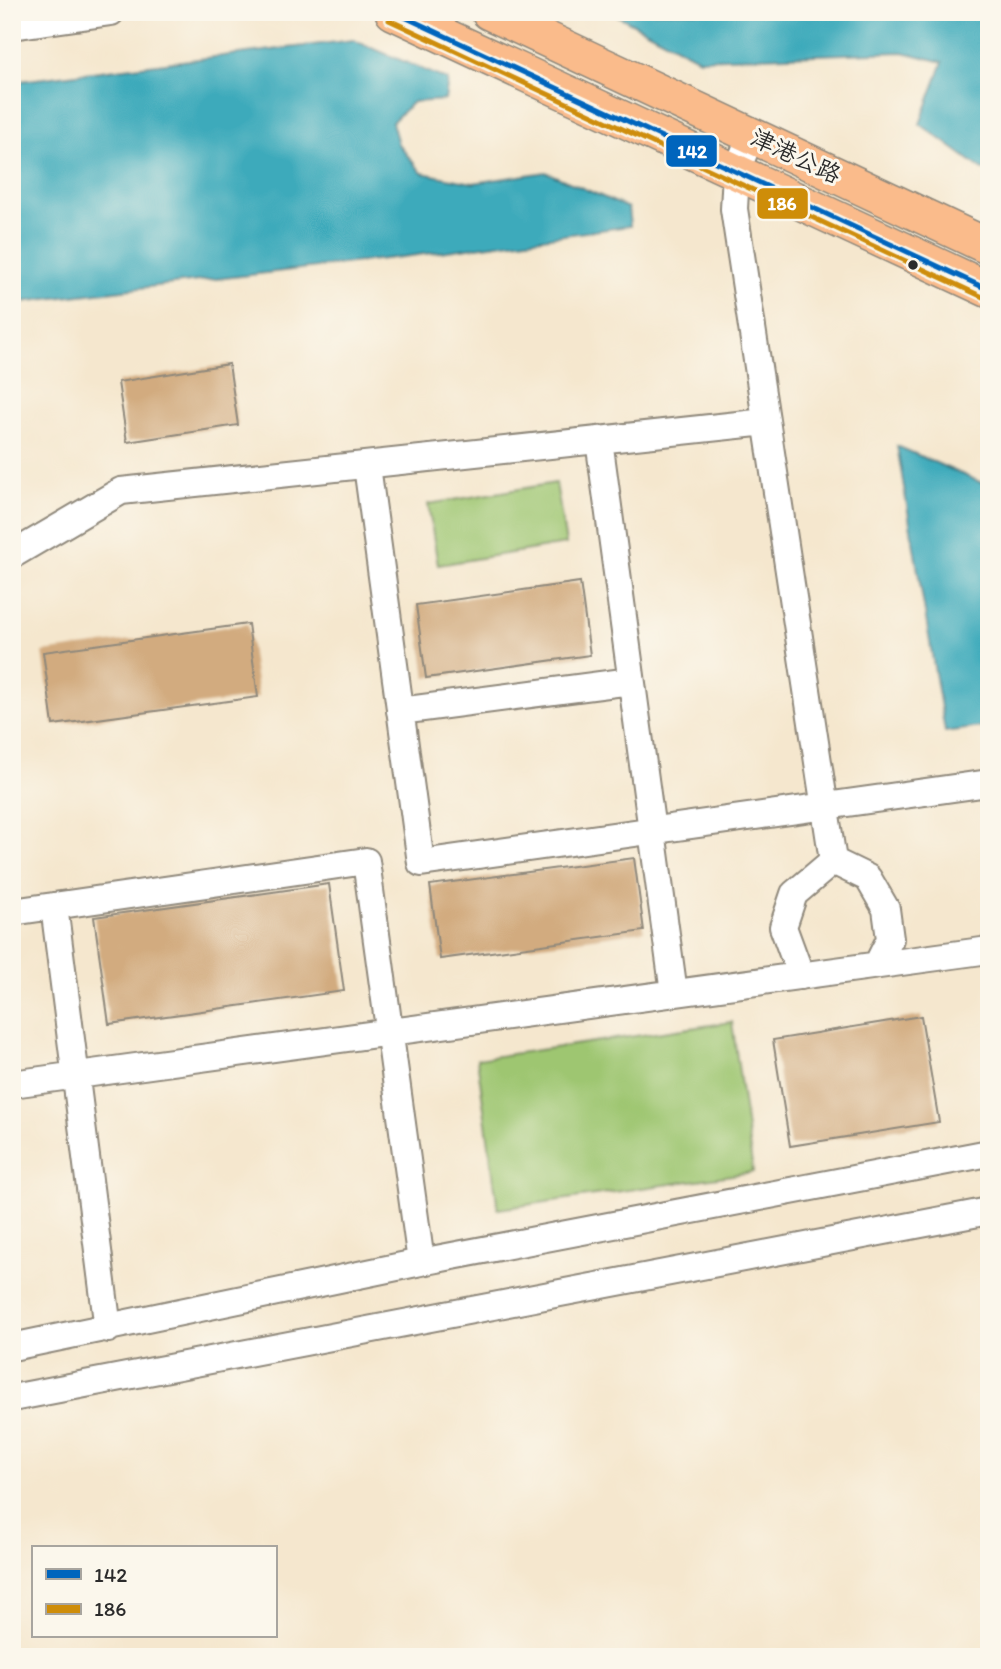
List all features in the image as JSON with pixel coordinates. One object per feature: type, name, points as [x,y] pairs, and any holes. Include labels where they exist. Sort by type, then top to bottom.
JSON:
[{"type":"main road","name":"津港公路","points":[[393,12],[989,290]]},
{"type":"main road","name":"津港公路","points":[[489,12],[989,247]]},
{"type":"street","points":[[12,26],[111,12]]},
{"type":"street","points":[[751,136],[736,172],[734,209],[833,861]]},
{"type":"street","points":[[12,555],[121,491],[766,422]]},
{"type":"street","points":[[599,440],[674,993]]},
{"type":"street","points":[[367,466],[421,863],[989,783]]},
{"type":"street","points":[[400,711],[631,681]]},
{"type":"street","points":[[12,912],[366,861],[421,1262]]},
{"type":"street","points":[[833,861],[868,878],[886,909],[890,939],[877,965]]},
{"type":"street","points":[[802,976],[783,927],[794,894],[833,861]]},
{"type":"street","points":[[54,906],[108,1329]]},
{"type":"street","points":[[12,1084],[989,950]]},
{"type":"street","points":[[12,1348],[421,1262],[989,1153]]},
{"type":"street","points":[[12,1398],[989,1211]]},
{"type":"green space","points":[[556,483],[566,544],[438,565],[428,504]]},
{"type":"green space","points":[[732,1022],[753,1172],[498,1209],[477,1059]]},
{"type":"water","points":[[611,12],[989,12],[989,169],[983,170],[920,124],[943,62],[903,52],[699,59]]},
{"type":"water","points":[[353,40],[448,80],[445,100],[413,102],[392,122],[398,144],[422,173],[473,183],[546,172],[628,208],[630,226],[410,256],[12,303],[12,82]]},
{"type":"water","points":[[897,446],[989,486],[989,726],[945,732]]},
{"type":"building","points":[[229,364],[238,425],[127,442],[118,382]]},
{"type":"building","points":[[580,582],[590,655],[426,678],[416,605]]},
{"type":"building","points":[[248,624],[258,697],[53,725],[43,652]]},
{"type":"building","points":[[634,858],[644,931],[440,959],[430,885]]},
{"type":"building","points":[[329,884],[344,991],[109,1024],[94,917]]},
{"type":"building","points":[[921,1016],[939,1122],[790,1146],[773,1040]]},
{"type":"transit line","name":"142","points":[[394,12],[989,290]]},
{"type":"transit line","name":"186","points":[[389,20],[985,298]]}]
